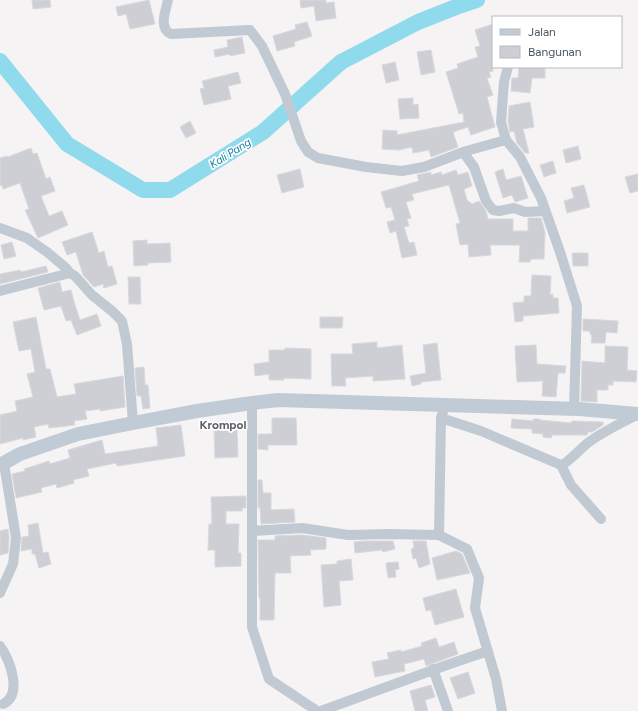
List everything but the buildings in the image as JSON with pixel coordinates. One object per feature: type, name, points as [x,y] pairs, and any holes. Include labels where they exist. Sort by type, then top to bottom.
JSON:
[{"type":"street","points":[[168,0],[164,21],[165,28],[170,34],[250,30],[262,46],[285,94],[301,140],[308,152],[318,158],[366,167],[402,170],[424,167],[463,152],[506,140]]},
{"type":"street","points":[[508,68],[504,82],[501,122],[506,140],[520,157],[541,198],[577,306],[574,408]]},
{"type":"street","points":[[463,152],[474,167],[486,201],[493,210],[499,211],[514,208],[525,212],[545,211]]},
{"type":"street","points":[[0,228],[26,238],[52,256],[92,295],[122,321],[127,344],[133,422]]},
{"type":"street","points":[[0,291],[70,273]]},
{"type":"street","points":[[0,593],[13,564],[16,538],[2,464],[20,454],[78,434],[133,422],[278,400],[443,411],[574,408],[638,414]]},
{"type":"street","points":[[252,403],[252,627],[269,679],[317,711]]},
{"type":"street","points":[[443,411],[481,431],[561,465],[566,464],[587,443],[638,414]]},
{"type":"street","points":[[439,535],[443,411]]},
{"type":"street","points":[[561,465],[571,485],[600,520]]},
{"type":"street","points":[[252,531],[302,528],[348,535],[439,535],[467,549],[479,578],[475,608],[496,679],[502,711]]},
{"type":"street","points":[[0,646],[11,664],[14,684],[11,698],[8,702],[3,704]]},
{"type":"street","points":[[320,711],[433,669],[488,651]]},
{"type":"street","points":[[433,669],[448,711]]},
{"type":"waterway","name":"Kali Pang","points":[[0,61],[67,144],[143,190],[170,190],[263,132],[341,62],[418,22],[477,0]]},
{"type":"district","name":"Krompol","points":[[223,425]]}]
